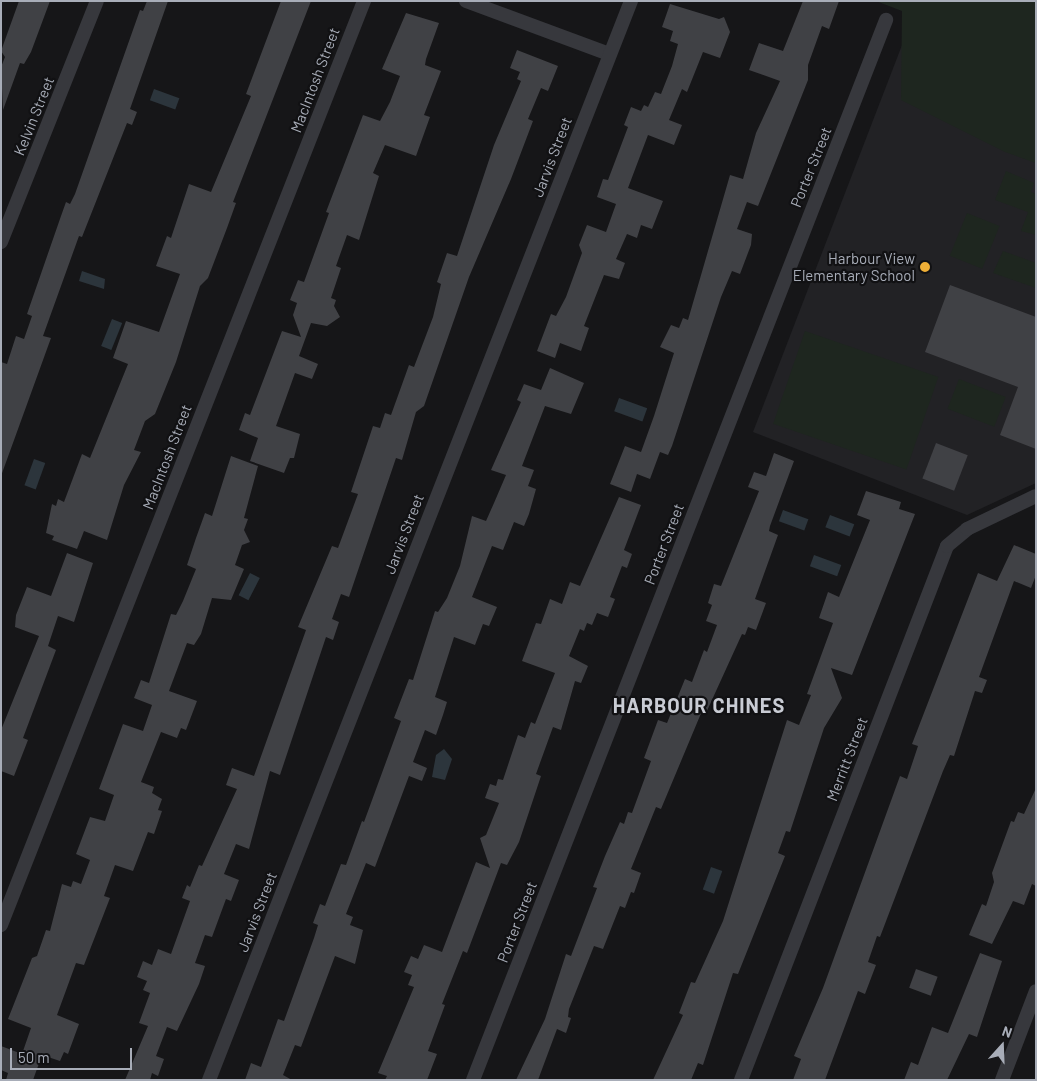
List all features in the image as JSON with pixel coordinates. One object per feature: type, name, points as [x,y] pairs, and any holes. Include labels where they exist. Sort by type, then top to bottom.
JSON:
[{"type":"street","name":"Kelvin Street","points":[[1,242],[97,1]]},
{"type":"street","name":"MacIntosh Street","points":[[1,926],[364,1]]},
{"type":"street","points":[[466,1],[609,54]]},
{"type":"street","name":"Jarvis Street","points":[[209,1080],[631,1]]},
{"type":"street","name":"Porter Street","points":[[473,1080],[886,20]]},
{"type":"street","name":"Merritt Street","points":[[741,1080],[947,546],[967,529],[1036,496]]},
{"type":"street","points":[[1002,1080],[1036,992]]},
{"type":"shaded area","points":[[876,1],[1036,1],[1036,163],[1005,152],[901,100],[902,11]]},
{"type":"shaded area","name":"Harbour View Elementary School","points":[[919,1],[1036,8],[1036,483],[967,515],[753,432]]},
{"type":"shaded area","points":[[154,89],[179,98],[175,110],[150,100]]},
{"type":"shaded area","points":[[1006,171],[1034,183],[1031,192],[1036,194],[1036,235],[1021,231],[1028,212],[995,200]]},
{"type":"shaded area","points":[[967,213],[999,226],[982,269],[950,256]]},
{"type":"shaded area","points":[[1003,251],[1036,263],[1036,288],[993,273]]},
{"type":"shaded area","points":[[82,271],[105,279],[104,289],[79,281]]},
{"type":"shaded area","points":[[112,319],[122,323],[111,350],[101,346]]},
{"type":"shaded area","points":[[805,331],[938,377],[906,470],[773,424]]},
{"type":"shaded area","points":[[959,379],[1006,397],[994,427],[948,409]]},
{"type":"shaded area","points":[[619,398],[647,408],[642,421],[614,411]]},
{"type":"shaded area","points":[[34,459],[45,463],[36,489],[24,485]]},
{"type":"shaded area","points":[[783,510],[808,519],[804,531],[779,521]]},
{"type":"shaded area","points":[[830,515],[854,524],[850,536],[825,527]]},
{"type":"shaded area","points":[[814,555],[841,565],[837,576],[810,566]]},
{"type":"shaded area","points":[[250,573],[260,578],[248,600],[239,595]]},
{"type":"shaded area","points":[[444,749],[452,759],[445,780],[432,777],[436,755]]},
{"type":"shaded area","points":[[711,867],[722,871],[714,894],[703,890]]},
{"type":"building","points":[[19,1],[50,1],[31,52],[24,64],[20,63],[3,110],[1,67],[5,57],[1,51]]},
{"type":"building","points":[[147,1],[168,1],[130,109],[137,112],[132,125],[127,123],[82,237],[79,236],[43,336],[51,338],[1,476],[1,362],[7,364],[16,336],[24,339],[32,316],[27,314],[66,202],[70,204],[75,194],[140,10],[143,11]]},
{"type":"building","points":[[281,1],[311,1],[233,202],[236,203],[208,278],[200,286],[176,362],[155,414],[145,421],[134,450],[141,452],[124,485],[107,540],[84,531],[77,549],[52,540],[54,536],[46,533],[52,504],[56,506],[58,499],[64,502],[82,454],[90,458],[128,364],[113,358],[126,321],[159,332],[180,274],[156,266],[167,236],[171,238],[189,184],[211,192],[251,96],[246,94]]},
{"type":"building","points":[[803,1],[839,1],[829,29],[822,26],[808,65],[808,80],[758,206],[747,202],[737,229],[752,234],[751,245],[740,274],[732,271],[721,297],[672,446],[668,455],[660,452],[650,479],[637,474],[631,492],[610,484],[625,446],[641,452],[674,353],[660,347],[671,325],[679,328],[683,318],[688,320],[730,175],[743,179],[756,133],[780,81],[749,70],[759,43],[783,51]]},
{"type":"building","points":[[670,4],[719,19],[724,17],[730,32],[720,58],[703,52],[687,92],[682,89],[669,120],[682,125],[674,145],[648,135],[628,188],[663,201],[652,229],[641,225],[637,238],[627,234],[616,259],[625,263],[619,279],[604,275],[584,326],[589,328],[581,351],[560,343],[555,358],[537,351],[551,314],[556,316],[566,297],[582,253],[579,245],[587,225],[606,232],[616,204],[597,197],[603,179],[608,180],[628,127],[624,125],[631,107],[641,111],[644,105],[648,107],[655,92],[661,94],[672,66],[678,44],[670,41],[673,31],[662,27]]},
{"type":"building","points":[[406,13],[439,23],[425,65],[441,71],[424,115],[430,117],[416,156],[385,145],[373,173],[379,176],[359,240],[347,235],[336,266],[341,268],[331,298],[336,300],[334,306],[340,317],[327,326],[311,323],[299,356],[318,364],[312,379],[295,373],[276,426],[300,434],[294,458],[290,458],[284,473],[250,461],[258,438],[239,430],[245,413],[250,415],[282,331],[301,337],[293,315],[297,303],[290,300],[298,280],[304,282],[329,213],[326,212],[363,115],[380,121],[390,102],[400,76],[382,69]]},
{"type":"building","points":[[517,50],[558,66],[548,91],[541,88],[528,119],[533,121],[511,179],[469,277],[424,406],[416,412],[402,460],[396,458],[349,597],[341,594],[332,619],[339,622],[333,640],[326,637],[280,775],[270,771],[249,849],[236,844],[224,874],[239,880],[231,901],[226,899],[212,937],[205,935],[195,963],[205,966],[199,984],[177,1031],[167,1027],[156,1056],[164,1059],[158,1076],[152,1073],[150,1080],[125,1080],[148,1026],[139,1023],[150,993],[143,990],[147,981],[137,977],[143,961],[152,965],[158,949],[171,954],[190,901],[182,898],[187,885],[190,887],[199,865],[202,866],[237,789],[226,785],[232,768],[254,776],[306,630],[298,627],[332,546],[338,548],[358,494],[351,492],[373,426],[380,428],[385,413],[391,415],[409,365],[414,367],[433,317],[441,284],[437,282],[447,253],[457,256],[494,145],[521,81],[517,79],[520,72],[510,68]]},
{"type":"building","points":[[950,285],[1036,317],[1036,449],[1000,435],[1018,387],[925,352]]},
{"type":"building","points":[[550,368],[584,383],[571,414],[545,406],[522,466],[534,470],[528,486],[536,489],[529,514],[524,526],[514,522],[503,550],[492,546],[472,597],[497,607],[489,626],[483,624],[475,645],[454,637],[435,697],[447,702],[443,715],[436,735],[425,730],[413,762],[427,768],[422,781],[409,776],[375,867],[366,863],[346,914],[353,917],[350,925],[363,930],[355,964],[335,956],[301,1047],[295,1045],[283,1075],[292,1080],[245,1080],[251,1063],[261,1067],[278,1019],[284,1021],[318,925],[313,923],[320,904],[325,906],[341,864],[346,865],[362,821],[364,822],[401,721],[394,718],[409,679],[413,680],[435,611],[438,612],[447,598],[460,566],[472,516],[486,521],[506,475],[491,470],[521,402],[517,400],[524,384],[541,390]]},
{"type":"building","points":[[936,443],[968,455],[954,491],[922,478]]},
{"type":"building","points":[[774,453],[794,461],[770,526],[769,531],[778,535],[755,599],[766,603],[756,630],[748,627],[745,635],[742,634],[706,713],[702,711],[661,809],[656,807],[631,869],[641,873],[634,893],[631,892],[625,908],[620,906],[603,949],[594,946],[569,1009],[568,1017],[571,1018],[566,1033],[557,1029],[538,1080],[516,1080],[545,1019],[566,954],[571,956],[597,888],[593,887],[605,856],[620,822],[624,824],[628,812],[632,813],[651,761],[644,758],[658,720],[667,723],[685,679],[692,682],[704,650],[707,652],[717,625],[706,621],[712,605],[708,603],[714,584],[721,586],[759,491],[748,487],[754,472],[766,476]]},
{"type":"building","points":[[231,456],[258,466],[244,518],[248,519],[244,530],[250,542],[242,545],[235,565],[244,569],[231,600],[212,598],[201,634],[194,645],[187,643],[169,691],[197,701],[186,730],[181,728],[177,738],[161,732],[141,782],[154,787],[152,793],[162,799],[158,810],[162,811],[154,834],[148,832],[133,871],[115,865],[104,896],[110,898],[84,965],[76,963],[57,1015],[79,1024],[68,1054],[64,1052],[60,1061],[42,1055],[33,1080],[6,1080],[8,1073],[1,1070],[1,1046],[22,1054],[31,1028],[8,1019],[32,958],[37,956],[46,930],[50,931],[62,884],[71,887],[73,881],[81,884],[90,860],[76,854],[90,817],[105,821],[114,795],[99,789],[123,724],[143,731],[152,705],[134,698],[141,680],[149,683],[171,614],[176,615],[196,569],[187,565],[205,513],[212,516]]},
{"type":"building","points":[[866,491],[901,502],[899,509],[915,514],[852,675],[831,668],[842,698],[824,728],[790,832],[786,831],[778,853],[785,856],[738,974],[733,973],[703,1065],[698,1063],[691,1080],[653,1080],[683,1015],[679,1013],[691,982],[695,983],[723,921],[787,720],[799,725],[811,695],[807,694],[833,623],[819,618],[828,592],[839,597],[870,520],[857,515]]},
{"type":"building","points":[[619,497],[641,505],[624,550],[632,554],[627,568],[622,566],[610,597],[615,599],[608,617],[597,613],[592,625],[587,623],[584,631],[580,629],[569,656],[588,666],[581,683],[575,681],[561,730],[553,727],[536,774],[541,776],[519,842],[507,865],[501,863],[467,953],[463,951],[442,1004],[445,1005],[428,1051],[437,1054],[427,1080],[385,1080],[387,1076],[378,1073],[414,987],[408,985],[412,975],[404,972],[411,956],[418,959],[424,945],[442,952],[476,862],[490,868],[480,838],[486,835],[499,803],[485,798],[490,784],[496,786],[498,779],[503,780],[518,735],[525,738],[531,722],[535,724],[555,673],[522,661],[536,623],[541,624],[550,599],[562,604],[570,582],[580,586]]},
{"type":"building","points":[[1014,545],[1036,554],[1036,575],[1031,588],[1014,581],[979,677],[987,680],[982,693],[975,691],[954,756],[950,755],[943,771],[880,937],[877,936],[868,962],[876,965],[865,994],[858,991],[825,1080],[793,1080],[801,1059],[794,1056],[823,988],[900,776],[907,779],[918,746],[912,744],[978,573],[997,581]]},
{"type":"building","points":[[67,553],[93,563],[74,622],[58,616],[48,646],[56,650],[23,738],[28,740],[14,776],[1,771],[1,730],[39,636],[15,627],[16,615],[27,587],[51,596]]},
{"type":"building","points":[[1036,788],[1036,886],[1032,884],[1024,905],[1013,901],[992,944],[969,935],[982,904],[986,906],[994,882],[992,873],[1011,821],[1014,822],[1018,812],[1024,814]]},
{"type":"building","points":[[980,953],[1002,961],[977,1037],[969,1034],[947,1080],[904,1080],[911,1062],[918,1065],[932,1027],[948,1033]]},
{"type":"building","points":[[916,969],[938,977],[931,996],[909,988]]},
{"type":"place","name":"Harbour View Elementary School","points":[[925,267]]},
{"type":"district","name":"HARBOUR CHINES","points":[[699,705]]}]
